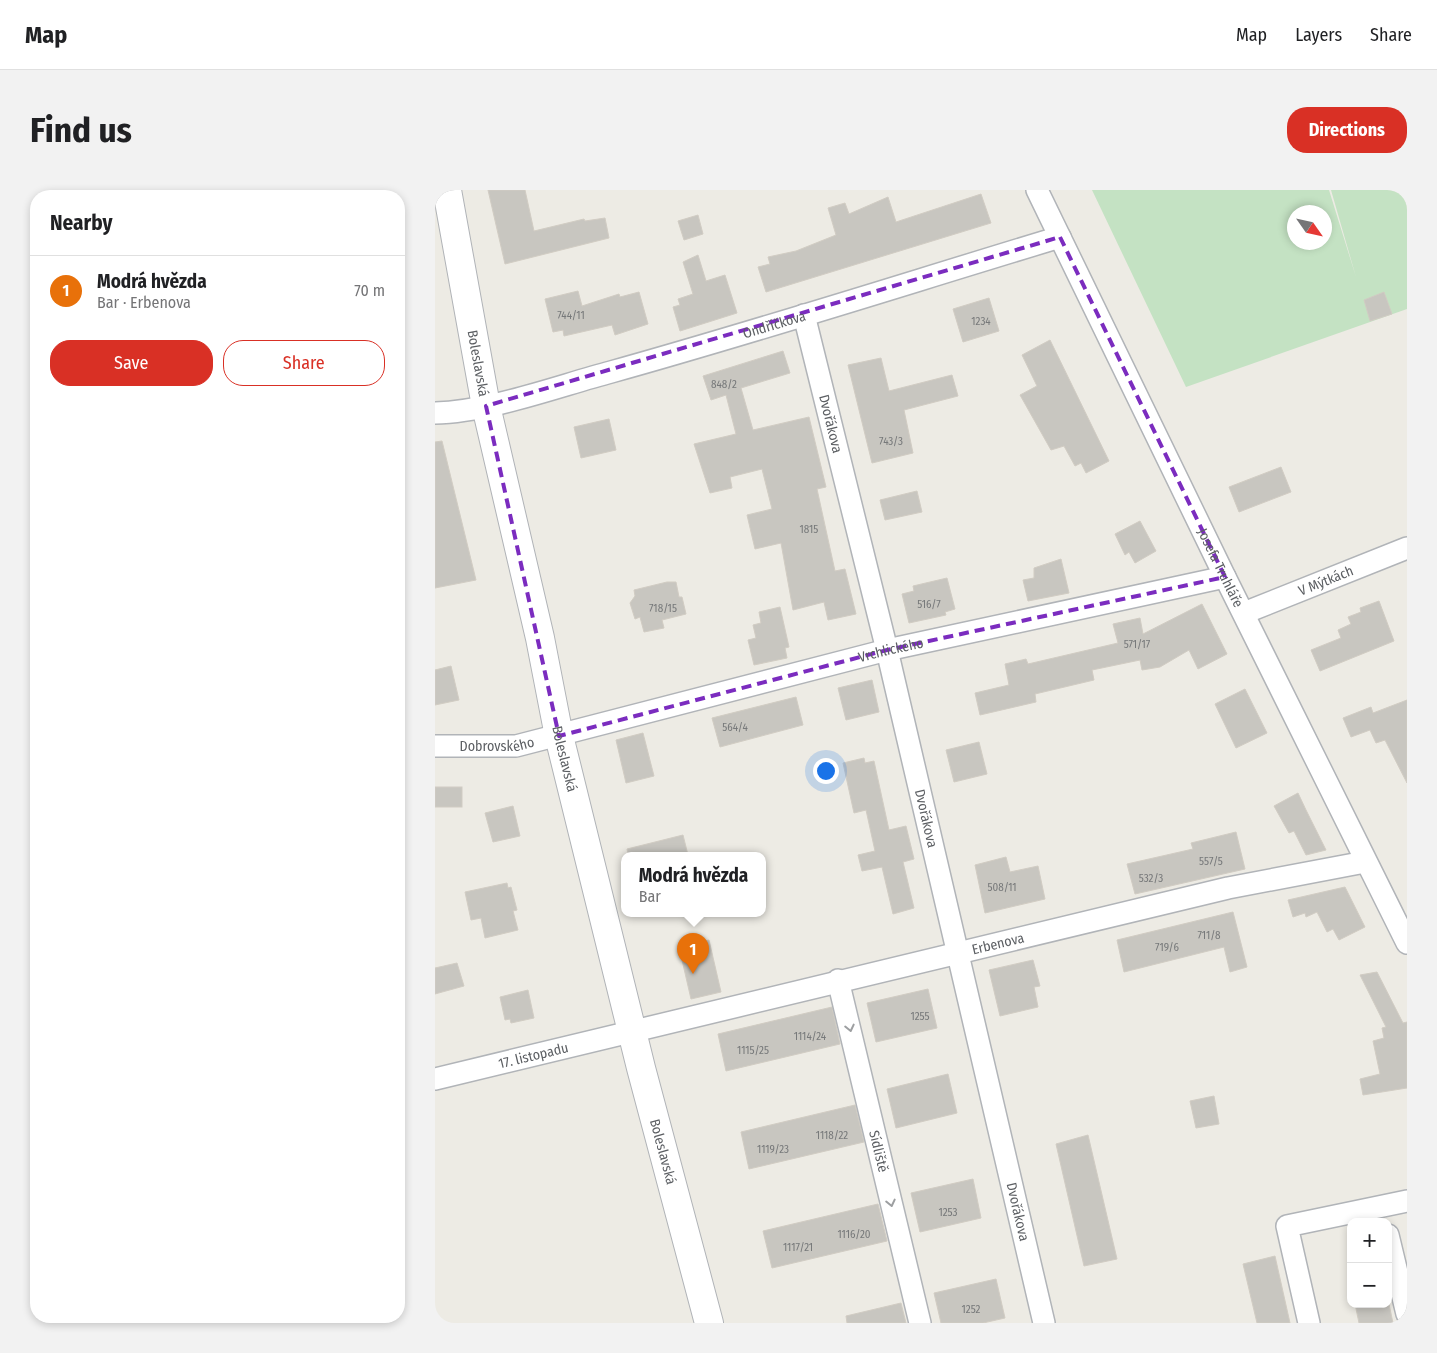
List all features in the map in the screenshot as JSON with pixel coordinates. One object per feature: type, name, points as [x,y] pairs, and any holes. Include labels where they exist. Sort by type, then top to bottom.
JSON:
[{"type":"main road","name":"Boleslavská","points":[[447,190],[486,406],[540,638],[559,736],[632,1031],[709,1323]]},
{"type":"street","name":"Josefa Truhláře","points":[[1037,190],[1365,862],[1407,943]]},
{"type":"street","name":"Ondříčkova","points":[[435,413],[452,413],[486,406],[662,358],[1060,237]]},
{"type":"street","name":"Dvořákova","points":[[804,314],[887,650],[1044,1323]]},
{"type":"street","name":"V Mýtkách","points":[[1243,612],[1407,548]]},
{"type":"street","name":"Vrchlického","points":[[559,736],[887,650],[1225,577]]},
{"type":"street","name":"Dobrovského","points":[[435,746],[516,746],[559,736]]},
{"type":"street","name":"Erbenova","points":[[632,1031],[1228,888],[1365,862]]},
{"type":"street","name":"Sídliště","points":[[839,980],[920,1323]]},
{"type":"street","name":"17. listopadu","points":[[435,1079],[632,1031]]},
{"type":"street","points":[[1309,1323],[1287,1226],[1383,1213],[1407,1201]]},
{"type":"street","points":[[1392,1252],[1407,1314]]},
{"type":"highlighted area","points":[[1060,237],[1225,577],[887,650],[559,736],[486,406]]},
{"type":"green space","points":[[1092,190],[1329,190],[1356,277],[1331,190],[1407,190],[1407,309],[1186,387]]},
{"type":"building","points":[[488,190],[525,190],[534,231],[584,219],[585,221],[605,218],[609,238],[505,264]]},
{"type":"building","points":[[981,194],[991,223],[766,292],[758,267],[770,264],[768,257],[796,251],[836,235],[828,208],[845,203],[849,214],[888,197],[896,222]]},
{"type":"building","points":[[698,215],[703,234],[684,240],[678,221]]},
{"type":"building","points":[[698,255],[706,281],[725,275],[737,313],[680,331],[673,307],[680,305],[678,299],[693,294],[683,262]]},
{"type":"building","points":[[578,291],[582,306],[619,294],[620,297],[639,292],[648,324],[615,335],[612,325],[564,336],[563,330],[553,332],[545,299]]},
{"type":"building","points":[[1384,292],[1392,314],[1370,321],[1364,300]]},
{"type":"building","points":[[989,298],[999,331],[963,342],[953,309]]},
{"type":"building","points":[[1050,340],[1109,461],[1086,473],[1081,463],[1075,466],[1064,446],[1051,450],[1020,395],[1037,386],[1022,355]]},
{"type":"building","points":[[783,351],[790,373],[741,388],[753,430],[809,417],[826,487],[817,489],[835,571],[845,569],[856,614],[828,620],[824,602],[793,610],[781,543],[755,549],[747,515],[772,509],[762,469],[730,477],[732,488],[710,493],[694,444],[736,434],[726,395],[711,400],[703,376]]},
{"type":"building","points":[[881,358],[889,391],[952,375],[958,396],[904,410],[913,453],[872,463],[848,365]]},
{"type":"building","points":[[609,419],[616,450],[581,458],[574,427]]},
{"type":"building","points":[[442,441],[476,580],[435,588],[435,442]]},
{"type":"building","points":[[1281,467],[1291,492],[1239,512],[1229,487]]},
{"type":"building","points":[[917,491],[922,512],[885,520],[880,500]]},
{"type":"building","points":[[1140,521],[1156,551],[1135,563],[1129,552],[1125,555],[1115,534]]},
{"type":"building","points":[[1061,559],[1069,593],[1028,601],[1023,580],[1034,578],[1034,568]]},
{"type":"building","points":[[947,578],[955,609],[945,612],[946,615],[909,623],[902,594],[914,591],[913,586]]},
{"type":"building","points":[[667,582],[676,582],[679,597],[682,597],[686,614],[662,620],[664,628],[644,632],[640,617],[635,619],[630,603],[635,596],[634,590]]},
{"type":"building","points":[[1379,601],[1394,641],[1320,671],[1311,650],[1341,638],[1338,630],[1351,624],[1348,617],[1361,612],[1360,608]]},
{"type":"building","points":[[1202,604],[1227,654],[1198,669],[1189,650],[1160,667],[1142,670],[1140,660],[1092,670],[1094,680],[1035,694],[1036,702],[980,715],[975,693],[1009,685],[1005,664],[1026,659],[1028,664],[1118,643],[1113,624],[1140,618],[1143,634]]},
{"type":"building","points":[[780,607],[789,647],[785,648],[787,658],[754,665],[748,640],[756,638],[753,625],[761,623],[759,612]]},
{"type":"building","points":[[451,666],[459,700],[435,705],[435,670]]},
{"type":"building","points":[[872,680],[879,712],[846,720],[838,688]]},
{"type":"building","points":[[1245,689],[1267,733],[1236,748],[1215,704]]},
{"type":"building","points":[[796,697],[803,725],[720,747],[712,718]]},
{"type":"building","points":[[1407,700],[1407,783],[1385,740],[1376,743],[1370,730],[1351,737],[1343,718],[1371,707],[1373,713]]},
{"type":"building","points":[[643,733],[654,776],[626,783],[616,740]]},
{"type":"building","points":[[979,742],[987,774],[954,782],[946,750]]},
{"type":"building","points":[[864,758],[865,763],[874,761],[889,830],[906,826],[914,859],[903,862],[914,908],[893,914],[882,867],[862,871],[858,855],[875,851],[866,810],[854,813],[843,763]]},
{"type":"building","points":[[435,787],[462,787],[462,807],[435,807]]},
{"type":"building","points":[[1298,793],[1326,850],[1306,855],[1294,831],[1289,833],[1274,806]]},
{"type":"building","points":[[513,806],[520,836],[493,842],[485,813]]},
{"type":"building","points":[[1236,832],[1245,869],[1135,894],[1127,864],[1193,849],[1191,843]]},
{"type":"building","points":[[683,835],[687,852],[628,852],[627,849]]},
{"type":"building","points":[[1006,857],[1010,872],[1038,866],[1045,899],[985,913],[975,865]]},
{"type":"building","points":[[507,883],[508,888],[511,887],[517,910],[513,911],[518,930],[485,938],[481,918],[471,920],[465,892]]},
{"type":"building","points":[[1345,887],[1365,927],[1339,940],[1333,929],[1327,932],[1317,912],[1306,917],[1305,913],[1293,917],[1288,900]]},
{"type":"building","points":[[1233,912],[1247,967],[1230,972],[1224,947],[1124,972],[1117,940]]},
{"type":"building","points":[[709,940],[721,992],[691,999],[679,947]]},
{"type":"building","points":[[1033,960],[1040,986],[1034,987],[1038,1007],[1000,1016],[989,970]]},
{"type":"building","points":[[457,963],[464,986],[435,994],[435,968]]},
{"type":"building","points":[[1377,972],[1403,1023],[1407,1022],[1407,1088],[1363,1095],[1360,1079],[1380,1074],[1373,1041],[1384,1038],[1382,1028],[1386,1027],[1360,975]]},
{"type":"building","points":[[928,989],[937,1028],[876,1042],[867,1003]]},
{"type":"building","points":[[528,990],[534,1018],[511,1023],[510,1019],[505,1020],[500,997]]},
{"type":"building","points":[[832,1007],[840,1044],[726,1071],[718,1034]]},
{"type":"building","points":[[948,1074],[957,1113],[896,1128],[887,1089]]},
{"type":"building","points":[[1214,1096],[1219,1124],[1196,1128],[1190,1101]]},
{"type":"building","points":[[855,1105],[864,1142],[749,1169],[741,1132]]},
{"type":"building","points":[[1088,1135],[1117,1259],[1084,1266],[1056,1144]]},
{"type":"building","points":[[973,1179],[981,1218],[920,1232],[911,1193]]},
{"type":"building","points":[[878,1204],[887,1241],[772,1268],[763,1231]]},
{"type":"building","points":[[1275,1256],[1290,1323],[1257,1323],[1243,1264]]},
{"type":"building","points":[[996,1279],[1005,1318],[983,1323],[941,1323],[934,1293]]},
{"type":"building","points":[[901,1303],[906,1323],[847,1323],[846,1316]]},
{"type":"building","points":[[1356,1308],[1390,1308],[1393,1323],[1359,1323]]},
{"type":"place","name":"Modrá hvězda","points":[[693,974]]}]
